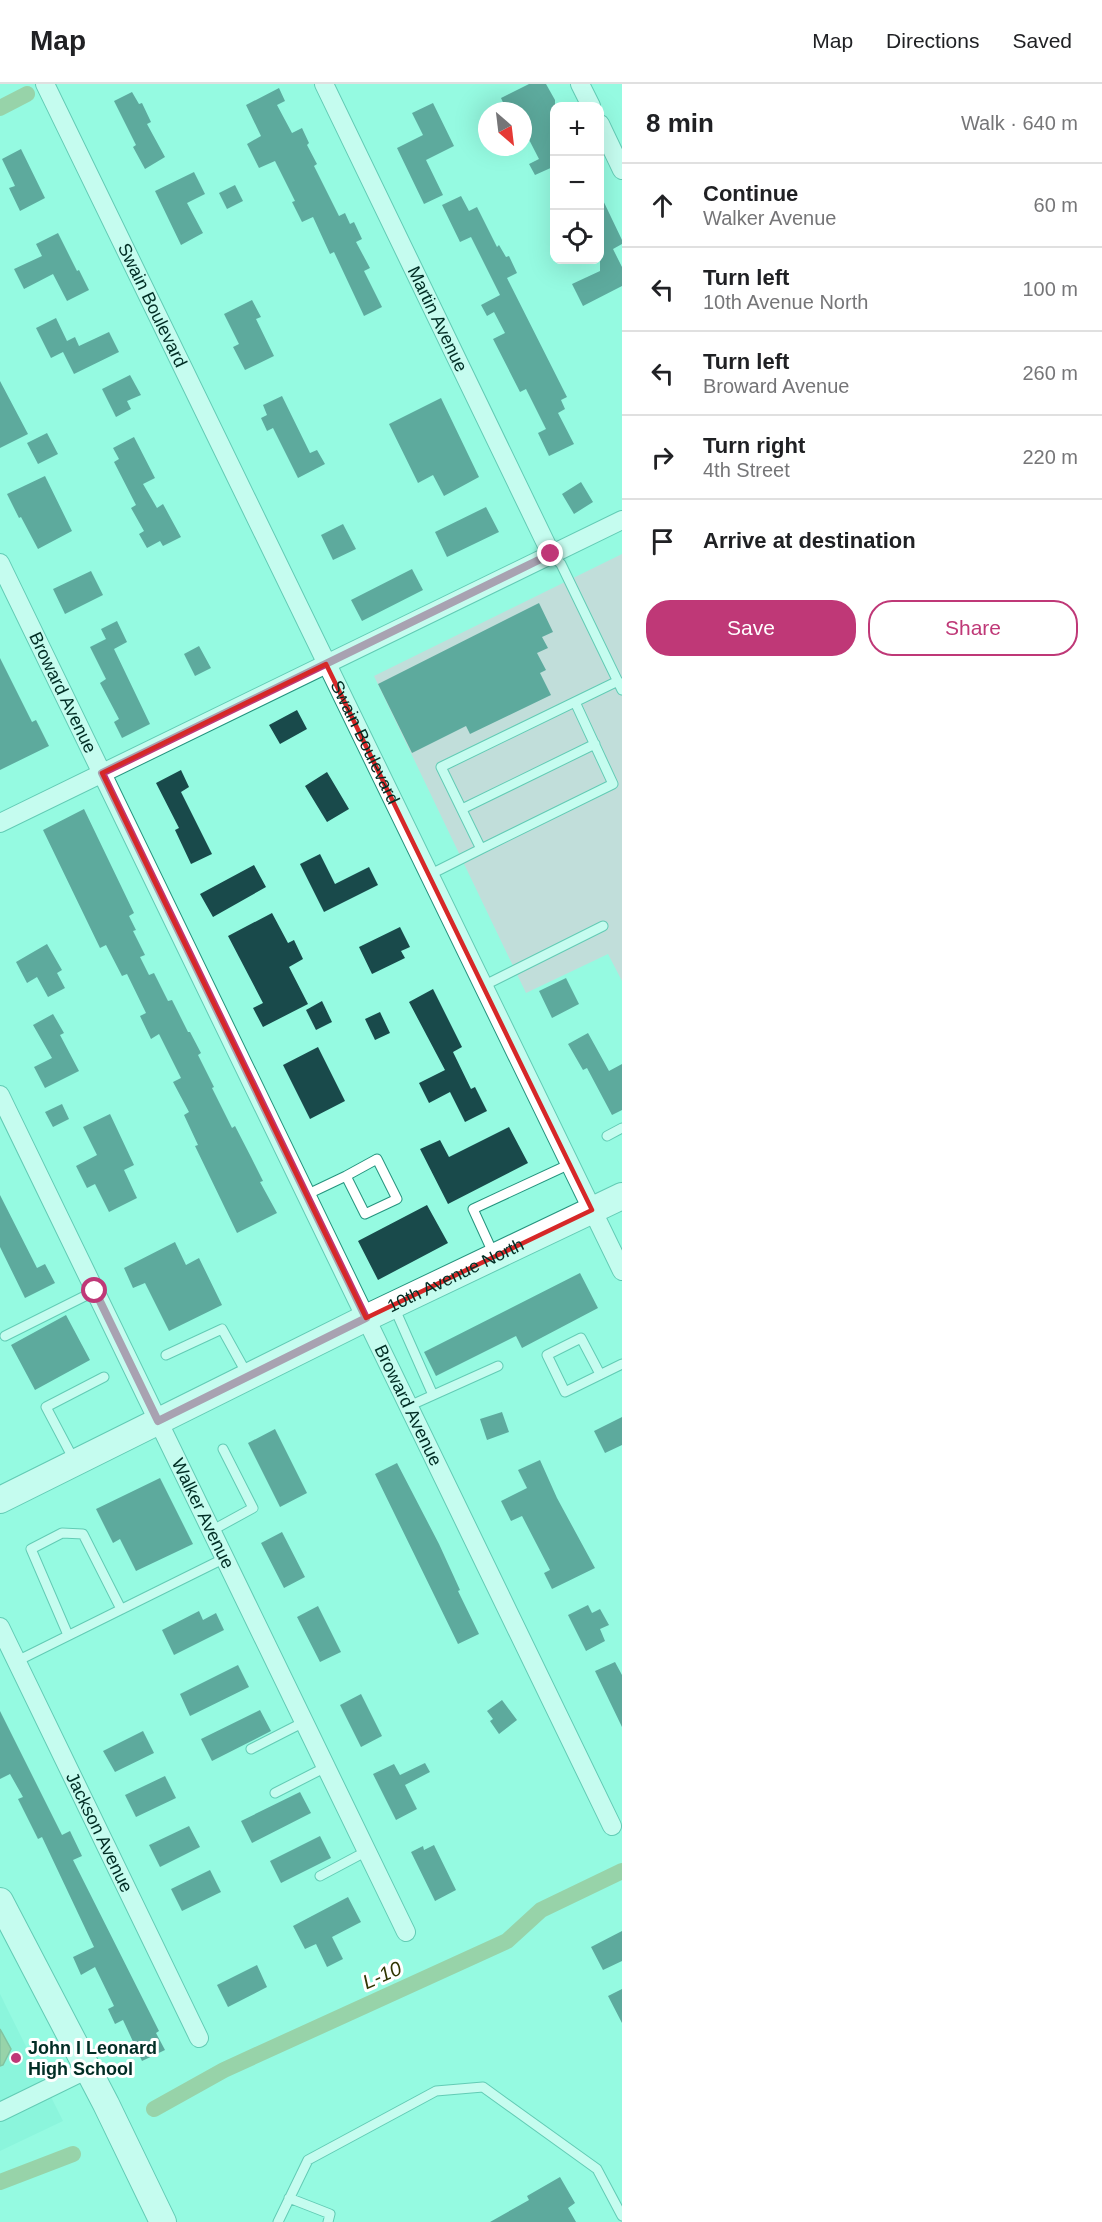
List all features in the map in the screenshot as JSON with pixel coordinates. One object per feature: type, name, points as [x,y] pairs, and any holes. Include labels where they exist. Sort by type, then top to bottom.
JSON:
[{"type":"street","name":"Swain Boulevard","points":[[45,84],[622,1271]]},
{"type":"street","name":"Martin Avenue","points":[[324,84],[551,554]]},
{"type":"street","points":[[580,84],[589,102]]},
{"type":"street","points":[[604,132],[622,170]]},
{"type":"street","points":[[0,823],[622,520]]},
{"type":"street","name":"Broward Avenue","points":[[0,563],[612,1826]]},
{"type":"street","name":"Walker Avenue","points":[[0,1095],[406,1932]]},
{"type":"street","name":"10th Avenue North","points":[[0,1500],[366,1318],[622,1196]]},
{"type":"street","name":"Jackson Avenue","points":[[0,1627],[199,2038]]},
{"type":"street","points":[[0,1901],[106,2104],[163,2222]]},
{"type":"street","points":[[0,2112],[88,2069]]},
{"type":"lane","points":[[481,849],[441,767],[575,702],[620,685],[561,564],[551,554]]},
{"type":"lane","points":[[429,874],[613,784],[575,702]]},
{"type":"lane","points":[[462,810],[595,744]]},
{"type":"lane","points":[[483,986],[603,926]]},
{"type":"lane","points":[[607,1136],[622,1128]]},
{"type":"lane","points":[[306,1195],[377,1159],[397,1199],[365,1214],[346,1176]]},
{"type":"lane","points":[[495,1257],[473,1209],[570,1164]]},
{"type":"lane","points":[[5,1336],[95,1291]]},
{"type":"lane","points":[[393,1305],[433,1395]]},
{"type":"lane","points":[[165,1355],[222,1329],[248,1376]]},
{"type":"lane","points":[[600,1374],[581,1338],[548,1355],[565,1392],[622,1364]]},
{"type":"lane","points":[[409,1406],[498,1366]]},
{"type":"lane","points":[[75,1462],[46,1407],[104,1377]]},
{"type":"lane","points":[[211,1531],[253,1508],[223,1449]]},
{"type":"lane","points":[[68,1635],[31,1549],[62,1533],[83,1534],[121,1610]]},
{"type":"lane","points":[[16,1661],[225,1558]]},
{"type":"lane","points":[[251,1749],[304,1722]]},
{"type":"lane","points":[[275,1793],[326,1767]]},
{"type":"lane","points":[[320,1876],[367,1851]]},
{"type":"lane","points":[[278,2222],[308,2160],[436,2091],[483,2087],[597,2169],[622,2216]]},
{"type":"lane","points":[[289,2198],[330,2214],[328,2222]]},
{"type":"highlighted area","points":[[326,664],[592,1210],[366,1318],[102,773]]},
{"type":"shaded area","points":[[622,554],[622,981],[608,954],[526,993],[374,676]]},
{"type":"shaded area","name":"John I Leonard High School","points":[[0,1994],[63,2121],[0,2151]]},
{"type":"shaded area","points":[[0,2029],[11,2049],[3,2065],[0,2066]]},
{"type":"building","points":[[529,84],[546,84],[555,100],[555,102],[550,102],[550,168],[535,175],[529,164],[539,159],[532,145],[532,102],[503,102],[501,98]]},
{"type":"building","points":[[279,88],[285,101],[277,105],[292,133],[302,128],[309,143],[307,145],[317,164],[314,166],[339,216],[345,213],[350,224],[354,222],[362,239],[356,242],[370,268],[364,271],[382,307],[364,316],[334,252],[330,254],[313,217],[302,222],[292,202],[295,201],[275,161],[259,168],[247,144],[261,136],[246,105]]},
{"type":"building","points":[[132,92],[139,104],[142,103],[151,122],[147,124],[165,157],[145,169],[114,101]]},
{"type":"building","points":[[433,103],[454,146],[426,160],[443,195],[424,204],[397,148],[423,135],[412,113]]},
{"type":"building","points":[[21,149],[45,198],[20,211],[9,188],[15,186],[2,159]]},
{"type":"building","points":[[194,172],[205,194],[187,203],[203,233],[181,245],[155,191]]},
{"type":"building","points":[[235,185],[243,201],[227,209],[219,193]]},
{"type":"building","points":[[461,196],[469,211],[477,207],[497,247],[499,245],[506,257],[509,256],[517,273],[507,278],[567,397],[561,400],[565,409],[558,413],[574,444],[549,456],[538,433],[546,429],[526,389],[520,392],[493,339],[505,333],[494,312],[487,316],[481,305],[500,295],[471,237],[460,242],[442,205]]},
{"type":"building","points":[[604,202],[622,240],[622,244],[613,249],[622,267],[622,286],[583,306],[572,284],[600,271],[600,264],[604,264]]},
{"type":"building","points":[[58,233],[89,290],[67,301],[53,274],[24,289],[14,269],[42,256],[36,244]]},
{"type":"building","points":[[252,300],[261,317],[256,319],[274,356],[245,370],[233,347],[239,344],[224,314]]},
{"type":"building","points":[[56,318],[67,341],[75,337],[79,346],[109,332],[119,352],[74,374],[63,352],[51,358],[36,328]]},
{"type":"building","points":[[130,375],[141,395],[127,401],[131,409],[116,417],[102,389]]},
{"type":"building","points":[[0,381],[28,434],[0,448]]},
{"type":"building","points":[[282,396],[310,453],[317,450],[325,464],[298,478],[273,428],[267,431],[261,418],[267,415],[263,405]]},
{"type":"building","points":[[441,398],[479,477],[444,496],[433,475],[418,483],[389,424]]},
{"type":"building","points":[[47,433],[58,454],[38,464],[27,443]]},
{"type":"building","points":[[134,437],[155,478],[143,484],[157,508],[163,504],[181,537],[163,546],[160,541],[147,548],[139,534],[144,531],[131,508],[136,505],[114,462],[119,459],[113,448]]},
{"type":"building","points":[[45,476],[72,531],[38,549],[7,494]]},
{"type":"building","points":[[581,482],[593,502],[574,514],[562,494]]},
{"type":"building","points":[[486,507],[499,532],[447,557],[435,532]]},
{"type":"building","points":[[343,524],[356,549],[333,560],[321,535]]},
{"type":"building","points":[[412,569],[423,590],[362,621],[351,600]]},
{"type":"building","points":[[91,571],[103,595],[65,614],[53,589]]},
{"type":"building","points":[[539,603],[553,632],[542,637],[548,648],[537,653],[546,670],[540,673],[551,695],[470,734],[466,726],[412,753],[378,684]]},
{"type":"building","points":[[117,621],[127,642],[114,649],[150,724],[122,738],[114,722],[119,719],[100,683],[106,679],[90,647],[106,639],[101,629]]},
{"type":"building","points":[[199,646],[211,668],[195,676],[184,654]]},
{"type":"building","points":[[0,658],[32,722],[36,720],[49,746],[0,770]]},
{"type":"building","points":[[297,710],[307,729],[280,744],[269,725]]},
{"type":"building","points":[[181,770],[189,787],[181,792],[212,854],[191,864],[175,830],[179,828],[156,783]]},
{"type":"building","points":[[327,772],[349,809],[327,822],[305,786]]},
{"type":"building","points":[[84,809],[134,913],[129,916],[136,930],[133,931],[145,955],[140,957],[149,975],[154,973],[168,1001],[172,1000],[190,1032],[201,1053],[198,1055],[214,1087],[212,1088],[232,1128],[235,1126],[263,1181],[260,1182],[277,1213],[237,1233],[195,1146],[198,1145],[184,1115],[189,1112],[173,1082],[181,1078],[159,1034],[151,1039],[140,1016],[146,1013],[127,974],[122,976],[106,945],[100,948],[43,830]]},
{"type":"building","points":[[320,854],[335,884],[369,867],[378,885],[324,912],[300,864]]},
{"type":"building","points":[[254,865],[266,887],[213,917],[200,894]]},
{"type":"building","points":[[272,913],[288,943],[294,940],[303,959],[289,967],[308,1004],[263,1027],[253,1008],[263,1003],[228,936]]},
{"type":"building","points":[[400,927],[410,947],[401,951],[405,958],[372,974],[359,947]]},
{"type":"building","points":[[47,944],[62,970],[57,973],[65,988],[48,997],[37,977],[27,983],[16,962]]},
{"type":"building","points":[[566,978],[579,1004],[552,1018],[539,991]]},
{"type":"building","points":[[433,989],[462,1047],[453,1052],[471,1089],[475,1087],[487,1111],[465,1122],[450,1092],[429,1103],[419,1083],[445,1070],[409,1002]]},
{"type":"building","points":[[322,1001],[332,1022],[316,1030],[306,1010]]},
{"type":"building","points":[[380,1012],[390,1033],[375,1040],[365,1019]]},
{"type":"building","points":[[53,1014],[64,1033],[60,1035],[79,1071],[45,1088],[34,1067],[52,1058],[33,1025]]},
{"type":"building","points":[[588,1033],[609,1071],[622,1064],[622,1110],[612,1115],[587,1068],[583,1070],[568,1044]]},
{"type":"building","points":[[318,1047],[345,1101],[310,1119],[283,1065]]},
{"type":"building","points":[[62,1104],[69,1119],[53,1127],[45,1112]]},
{"type":"building","points":[[110,1114],[134,1165],[124,1170],[137,1198],[109,1212],[95,1184],[87,1188],[76,1166],[97,1155],[83,1127]]},
{"type":"building","points":[[509,1127],[528,1163],[448,1204],[420,1149],[440,1140],[449,1157]]},
{"type":"building","points":[[0,1195],[37,1268],[45,1264],[55,1283],[25,1298],[0,1247]]},
{"type":"building","points":[[427,1205],[448,1243],[378,1280],[358,1241]]},
{"type":"building","points":[[175,1242],[186,1265],[199,1258],[222,1305],[169,1331],[145,1283],[133,1288],[124,1268]]},
{"type":"building","points":[[580,1273],[598,1308],[522,1348],[516,1336],[436,1376],[424,1352]]},
{"type":"building","points":[[66,1315],[90,1360],[35,1390],[11,1345]]},
{"type":"building","points":[[502,1412],[509,1432],[487,1440],[480,1419]]},
{"type":"building","points":[[622,1417],[622,1445],[605,1453],[594,1431]]},
{"type":"building","points":[[275,1429],[307,1493],[280,1507],[248,1443]]},
{"type":"building","points":[[540,1460],[557,1498],[595,1568],[552,1589],[544,1573],[550,1570],[522,1516],[511,1521],[501,1501],[527,1488],[518,1470]]},
{"type":"building","points":[[397,1463],[439,1544],[479,1634],[458,1644],[375,1474]]},
{"type":"building","points":[[160,1478],[193,1544],[136,1571],[120,1539],[113,1543],[96,1509]]},
{"type":"building","points":[[282,1532],[305,1577],[284,1588],[261,1543]]},
{"type":"building","points":[[588,1605],[592,1613],[600,1609],[609,1625],[600,1629],[605,1641],[586,1651],[568,1615]]},
{"type":"building","points":[[318,1606],[341,1652],[320,1662],[297,1617]]},
{"type":"building","points":[[199,1611],[203,1620],[216,1613],[224,1630],[174,1655],[162,1630]]},
{"type":"building","points":[[615,1662],[622,1675],[622,1727],[595,1671]]},
{"type":"building","points":[[238,1665],[249,1687],[190,1716],[180,1694]]},
{"type":"building","points":[[361,1694],[382,1736],[361,1747],[340,1705]]},
{"type":"building","points":[[502,1700],[517,1720],[499,1734],[490,1721],[493,1719],[487,1711]]},
{"type":"building","points":[[260,1710],[271,1731],[212,1761],[201,1739]]},
{"type":"building","points":[[0,1711],[62,1835],[70,1831],[82,1856],[73,1860],[159,2031],[156,2033],[165,2050],[142,2061],[123,2020],[115,2024],[108,2009],[114,2006],[95,1967],[81,1975],[73,1957],[94,1947],[42,1837],[38,1839],[18,1799],[23,1797],[10,1774],[0,1779]]},
{"type":"building","points":[[143,1731],[154,1753],[115,1772],[103,1751]]},
{"type":"building","points":[[425,1763],[430,1772],[405,1785],[417,1809],[396,1820],[373,1774],[394,1764],[400,1775]]},
{"type":"building","points":[[165,1776],[176,1798],[136,1817],[125,1795]]},
{"type":"building","points":[[300,1792],[311,1813],[252,1843],[241,1821]]},
{"type":"building","points":[[189,1826],[200,1847],[160,1867],[149,1845]]},
{"type":"building","points":[[320,1836],[331,1858],[281,1883],[270,1861]]},
{"type":"building","points":[[434,1845],[456,1890],[435,1901],[411,1852],[423,1846],[424,1850]]},
{"type":"building","points":[[210,1870],[221,1892],[182,1911],[171,1889]]},
{"type":"building","points":[[348,1897],[361,1922],[332,1937],[343,1959],[327,1967],[316,1944],[305,1949],[293,1926]]},
{"type":"building","points":[[622,1931],[622,1961],[603,1970],[591,1947]]},
{"type":"building","points":[[257,1965],[267,1987],[228,2007],[217,1985]]},
{"type":"building","points":[[622,1989],[622,2023],[608,1996]]},
{"type":"building","points":[[560,2177],[575,2203],[568,2208],[576,2222],[490,2222],[529,2200],[527,2196]]},
{"type":"waterway","points":[[0,108],[27,94]]},
{"type":"waterway","name":"L-10","points":[[154,2109],[224,2070],[507,1941],[541,1910],[622,1871]]},
{"type":"waterway","name":"L-10","points":[[0,2182],[73,2154]]},
{"type":"place","name":"John I Leonard High School","points":[[16,2058]]},
{"type":"route","points":[[95,1291],[158,1421],[366,1318],[102,773],[551,554]]}]
